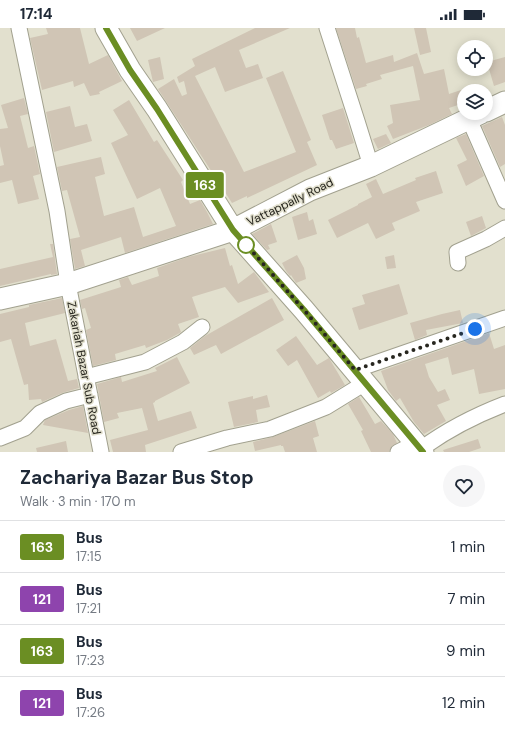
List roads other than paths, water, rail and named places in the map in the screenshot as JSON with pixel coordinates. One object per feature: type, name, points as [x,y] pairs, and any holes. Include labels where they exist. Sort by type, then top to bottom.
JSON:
[{"type":"main road","points":[[106,28],[130,70],[157,109],[233,230],[304,310],[360,377],[414,449]]},
{"type":"main road","name":"Vattappally Road","points":[[493,108],[505,102]]},
{"type":"main road","name":"Vattappally Road","points":[[0,299],[68,284],[233,230],[310,190],[370,166],[466,120]]},
{"type":"street","name":"Zakariah Bazar Sub Road","points":[[19,28],[57,211],[68,284],[101,452]]},
{"type":"street","points":[[327,28],[370,166]]},
{"type":"street","points":[[481,120],[505,201]]},
{"type":"street","points":[[458,262],[457,252],[505,228]]},
{"type":"street","points":[[181,452],[226,438],[270,429],[326,407],[360,377],[505,318]]},
{"type":"street","points":[[86,377],[145,362],[183,342],[202,327]]},
{"type":"street","points":[[0,438],[25,428],[40,413],[66,401],[90,395]]},
{"type":"street","points":[[414,449],[461,423],[505,404]]}]
